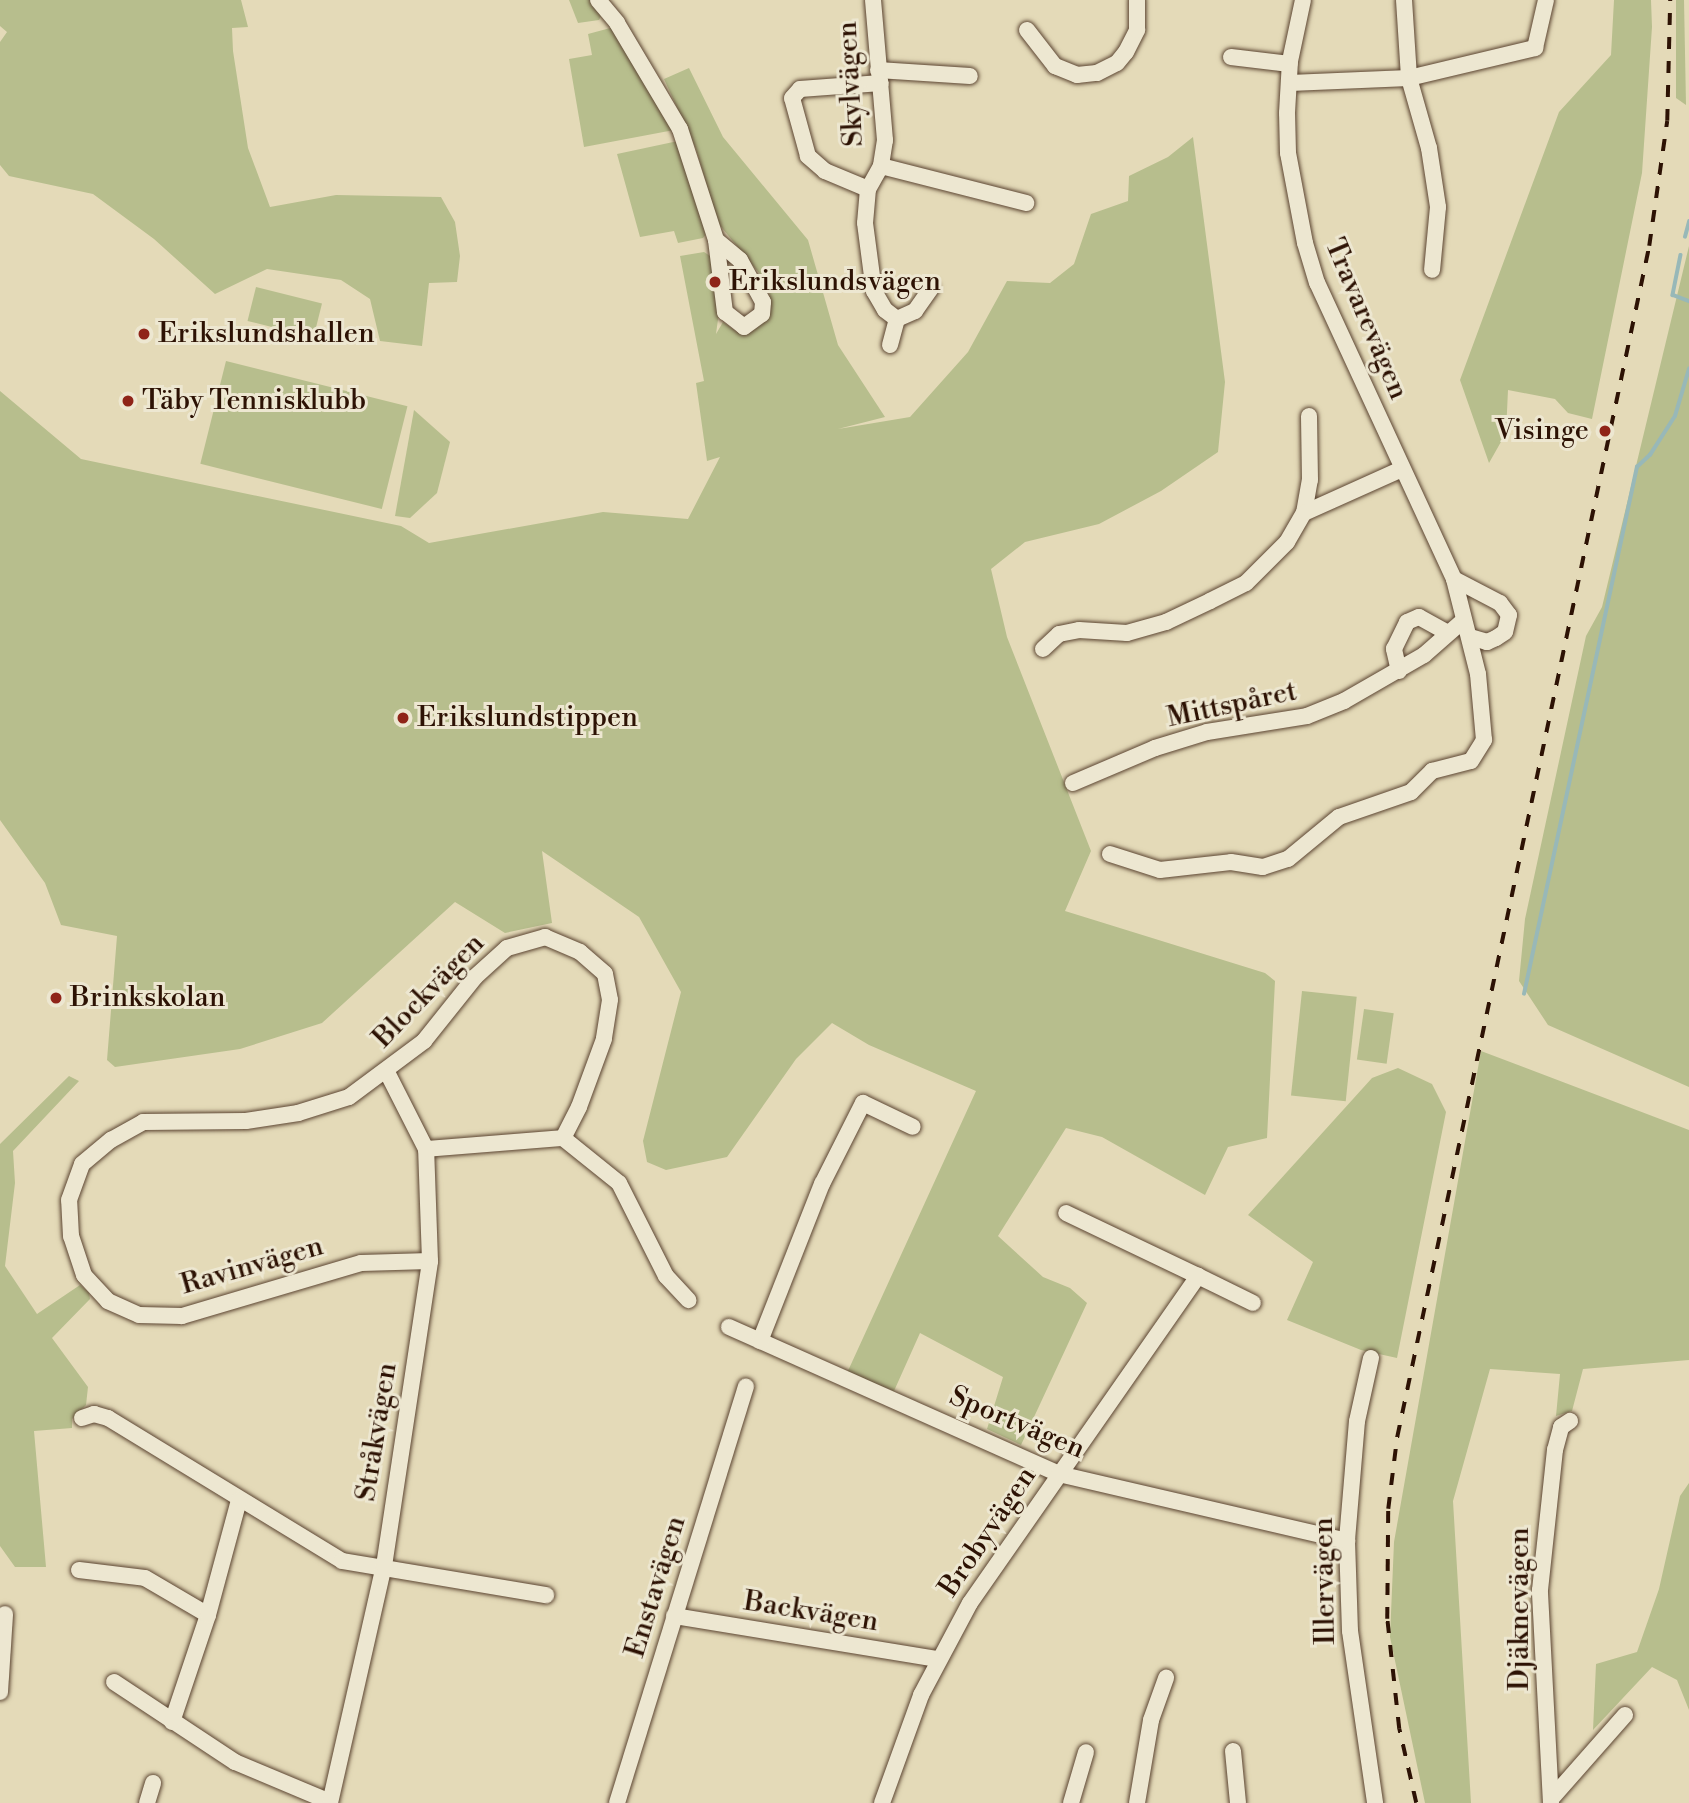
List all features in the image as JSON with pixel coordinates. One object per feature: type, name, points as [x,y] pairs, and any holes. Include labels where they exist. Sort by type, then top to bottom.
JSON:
[{"type":"street","points":[[598,0],[617,23],[680,129],[716,240],[726,312],[744,327],[762,314],[764,302],[740,260],[716,240]]},
{"type":"street","name":"Skylvägen","points":[[873,0],[885,140],[881,166],[868,189],[865,223],[874,291],[885,310],[897,319]]},
{"type":"street","points":[[1027,30],[1055,66],[1077,75],[1097,73],[1117,63],[1126,52],[1137,30],[1137,0]]},
{"type":"street","name":"Travarevägen","points":[[1110,854],[1160,870],[1231,862],[1263,867],[1288,859],[1339,817],[1411,792],[1432,771],[1471,761],[1484,740],[1483,697],[1471,637],[1454,579],[1317,283],[1305,243],[1288,152],[1290,64],[1303,0]]},
{"type":"street","points":[[1404,0],[1409,78],[1429,148],[1438,207],[1432,270]]},
{"type":"street","points":[[1290,83],[1409,78],[1535,48],[1546,0]]},
{"type":"street","points":[[1231,57],[1290,64]]},
{"type":"street","points":[[868,189],[824,172],[808,156],[792,98],[800,89],[880,76],[970,76]]},
{"type":"street","points":[[881,166],[1026,203]]},
{"type":"street","points":[[890,345],[897,319],[915,311],[931,288]]},
{"type":"street","points":[[1042,649],[1059,634],[1080,630],[1127,633],[1166,622],[1210,601],[1259,570],[1287,542],[1304,513],[1310,476],[1309,416]]},
{"type":"street","points":[[1304,513],[1332,498],[1402,469]]},
{"type":"street","points":[[1310,476],[1332,498]]},
{"type":"street","points":[[1454,579],[1500,603],[1509,615],[1507,628],[1496,638],[1487,642],[1471,637]]},
{"type":"street","points":[[1399,671],[1394,649],[1407,622],[1419,617],[1447,632]]},
{"type":"street","name":"Mittspåret","points":[[1073,783],[1155,748],[1208,732],[1307,716],[1399,671],[1424,655],[1447,632],[1464,620]]},
{"type":"street","name":"Blockvägen","points":[[387,1072],[424,1041],[475,977],[507,948],[545,937],[580,952],[605,974],[610,1000],[604,1039],[579,1107],[563,1138]]},
{"type":"street","name":"Stråkvägen","points":[[330,1802],[384,1566],[430,1261],[426,1149],[387,1072]]},
{"type":"street","name":"Ravinvägen","points":[[387,1072],[349,1097],[298,1113],[246,1121],[143,1122],[111,1140],[82,1164],[69,1200],[71,1236],[83,1275],[108,1301],[139,1315],[182,1316],[361,1263],[430,1261]]},
{"type":"street","points":[[760,1341],[811,1208],[863,1103],[913,1127]]},
{"type":"street","points":[[426,1149],[563,1138],[619,1183],[666,1276],[688,1300]]},
{"type":"street","points":[[1066,1213],[1253,1303]]},
{"type":"street","name":"Brobyvägen","points":[[882,1803],[938,1660],[970,1603],[1198,1276]]},
{"type":"street","name":"Sportvägen","points":[[729,1327],[1059,1474],[1346,1541]]},
{"type":"street","name":"Illervägen","points":[[1371,1358],[1357,1420],[1346,1541],[1350,1631],[1375,1803]]},
{"type":"street","name":"Enstavägen","points":[[617,1803],[746,1387]]},
{"type":"street","points":[[82,1418],[94,1413],[108,1418],[342,1561],[546,1595]]},
{"type":"street","name":"Djäknevägen","points":[[1551,1801],[1540,1590],[1555,1450],[1561,1427],[1570,1421]]},
{"type":"street","points":[[172,1722],[208,1615],[239,1500]]},
{"type":"street","points":[[79,1570],[145,1578],[208,1615]]},
{"type":"street","points":[[0,1692],[5,1614]]},
{"type":"street","name":"Backvägen","points":[[674,1616],[938,1660]]},
{"type":"street","points":[[1137,1803],[1151,1720],[1166,1678]]},
{"type":"street","points":[[114,1682],[235,1762],[330,1802]]},
{"type":"street","points":[[1551,1801],[1625,1714]]},
{"type":"street","points":[[1233,1751],[1238,1803]]},
{"type":"street","points":[[1071,1803],[1086,1752]]},
{"type":"street","points":[[147,1803],[153,1783]]},
{"type":"green space","points":[[0,0],[241,0],[248,27],[232,28],[233,51],[248,148],[270,207],[336,195],[441,197],[455,222],[460,256],[457,282],[429,283],[422,346],[380,341],[370,299],[341,280],[267,269],[215,294],[154,239],[93,194],[9,176],[0,165],[0,42],[7,32],[0,26]]},
{"type":"green space","points":[[569,0],[590,0],[602,14],[599,20],[578,23]]},
{"type":"green space","points":[[1614,0],[1651,0],[1652,27],[1642,173],[1592,419],[1568,413],[1555,399],[1508,390],[1506,433],[1489,463],[1460,380],[1559,112],[1611,55]]},
{"type":"green space","points":[[1676,0],[1684,0],[1686,105],[1676,98]]},
{"type":"green space","points":[[614,27],[674,130],[584,147],[569,59],[592,55],[588,34]]},
{"type":"green space","points":[[689,68],[723,137],[808,240],[838,345],[885,417],[838,429],[910,417],[968,352],[1007,281],[1050,283],[1074,264],[1091,214],[1128,201],[1129,176],[1168,157],[1193,137],[1225,382],[1218,452],[1161,491],[1099,524],[1025,542],[991,569],[1007,637],[1091,851],[1065,911],[1265,973],[1275,981],[1267,1138],[1228,1147],[1205,1195],[1102,1137],[1066,1128],[998,1236],[1043,1277],[1070,1288],[1087,1303],[1021,1445],[987,1429],[1003,1377],[920,1333],[894,1391],[847,1373],[976,1091],[869,1045],[832,1023],[796,1059],[727,1157],[666,1170],[647,1162],[643,1141],[681,992],[639,917],[542,851],[552,923],[505,933],[455,902],[322,1023],[240,1049],[115,1067],[107,1060],[117,936],[61,925],[45,883],[0,820],[0,391],[81,459],[401,526],[429,543],[603,512],[688,519],[720,457],[707,461],[696,383],[704,381],[680,256],[704,252],[710,256],[719,312],[716,334],[723,322],[737,332],[770,314],[769,285],[718,223],[696,149],[664,79]]},
{"type":"green space","points":[[678,141],[706,234],[703,238],[678,243],[674,231],[640,237],[617,154]]},
{"type":"green space","points":[[1689,246],[1689,1087],[1548,1025],[1519,981],[1525,919],[1586,636],[1602,607]]},
{"type":"green space","points":[[256,287],[322,303],[314,337],[248,321]]},
{"type":"green space","points":[[226,361],[407,406],[382,509],[200,464]]},
{"type":"green space","points":[[414,410],[450,442],[437,493],[410,518],[395,516]]},
{"type":"green space","points":[[1302,991],[1357,997],[1346,1101],[1291,1095]]},
{"type":"green space","points":[[1364,1009],[1394,1013],[1387,1064],[1357,1060]]},
{"type":"green space","points":[[1481,1051],[1689,1130],[1689,1360],[1583,1369],[1572,1411],[1556,1416],[1560,1374],[1490,1369],[1453,1501],[1471,1803],[1425,1803],[1390,1637],[1394,1542]]},
{"type":"green space","points":[[1398,1068],[1432,1084],[1446,1112],[1397,1358],[1361,1350],[1287,1320],[1313,1262],[1248,1215],[1372,1078]]},
{"type":"green space","points":[[69,1076],[79,1081],[13,1151],[15,1183],[5,1266],[37,1314],[80,1285],[89,1293],[90,1299],[52,1338],[88,1387],[86,1405],[72,1419],[72,1428],[34,1431],[46,1567],[15,1567],[0,1546],[0,1144]]},
{"type":"green space","points":[[1689,1483],[1689,1710],[1677,1680],[1652,1667],[1593,1730],[1596,1664],[1637,1652],[1659,1589],[1680,1496]]},
{"type":"waterway","points":[[1685,237],[1689,222]]},
{"type":"waterway","points":[[1681,255],[1673,295],[1689,301]]},
{"type":"waterway","points":[[1524,994],[1637,467],[1650,455],[1675,416],[1689,369]]},
{"type":"railway","points":[[1416,1803],[1399,1729],[1387,1619],[1388,1509],[1397,1437],[1649,246],[1667,121],[1670,0]]},
{"type":"place","name":"Erikslundsvägen","points":[[715,282]]},
{"type":"place","name":"Erikslundshallen","points":[[144,334]]},
{"type":"place","name":"Täby Tennisklubb","points":[[128,401]]},
{"type":"place","name":"Visinge","points":[[1605,431]]},
{"type":"place","name":"Erikslundstippen","points":[[403,718]]},
{"type":"place","name":"Brinkskolan","points":[[56,998]]}]
